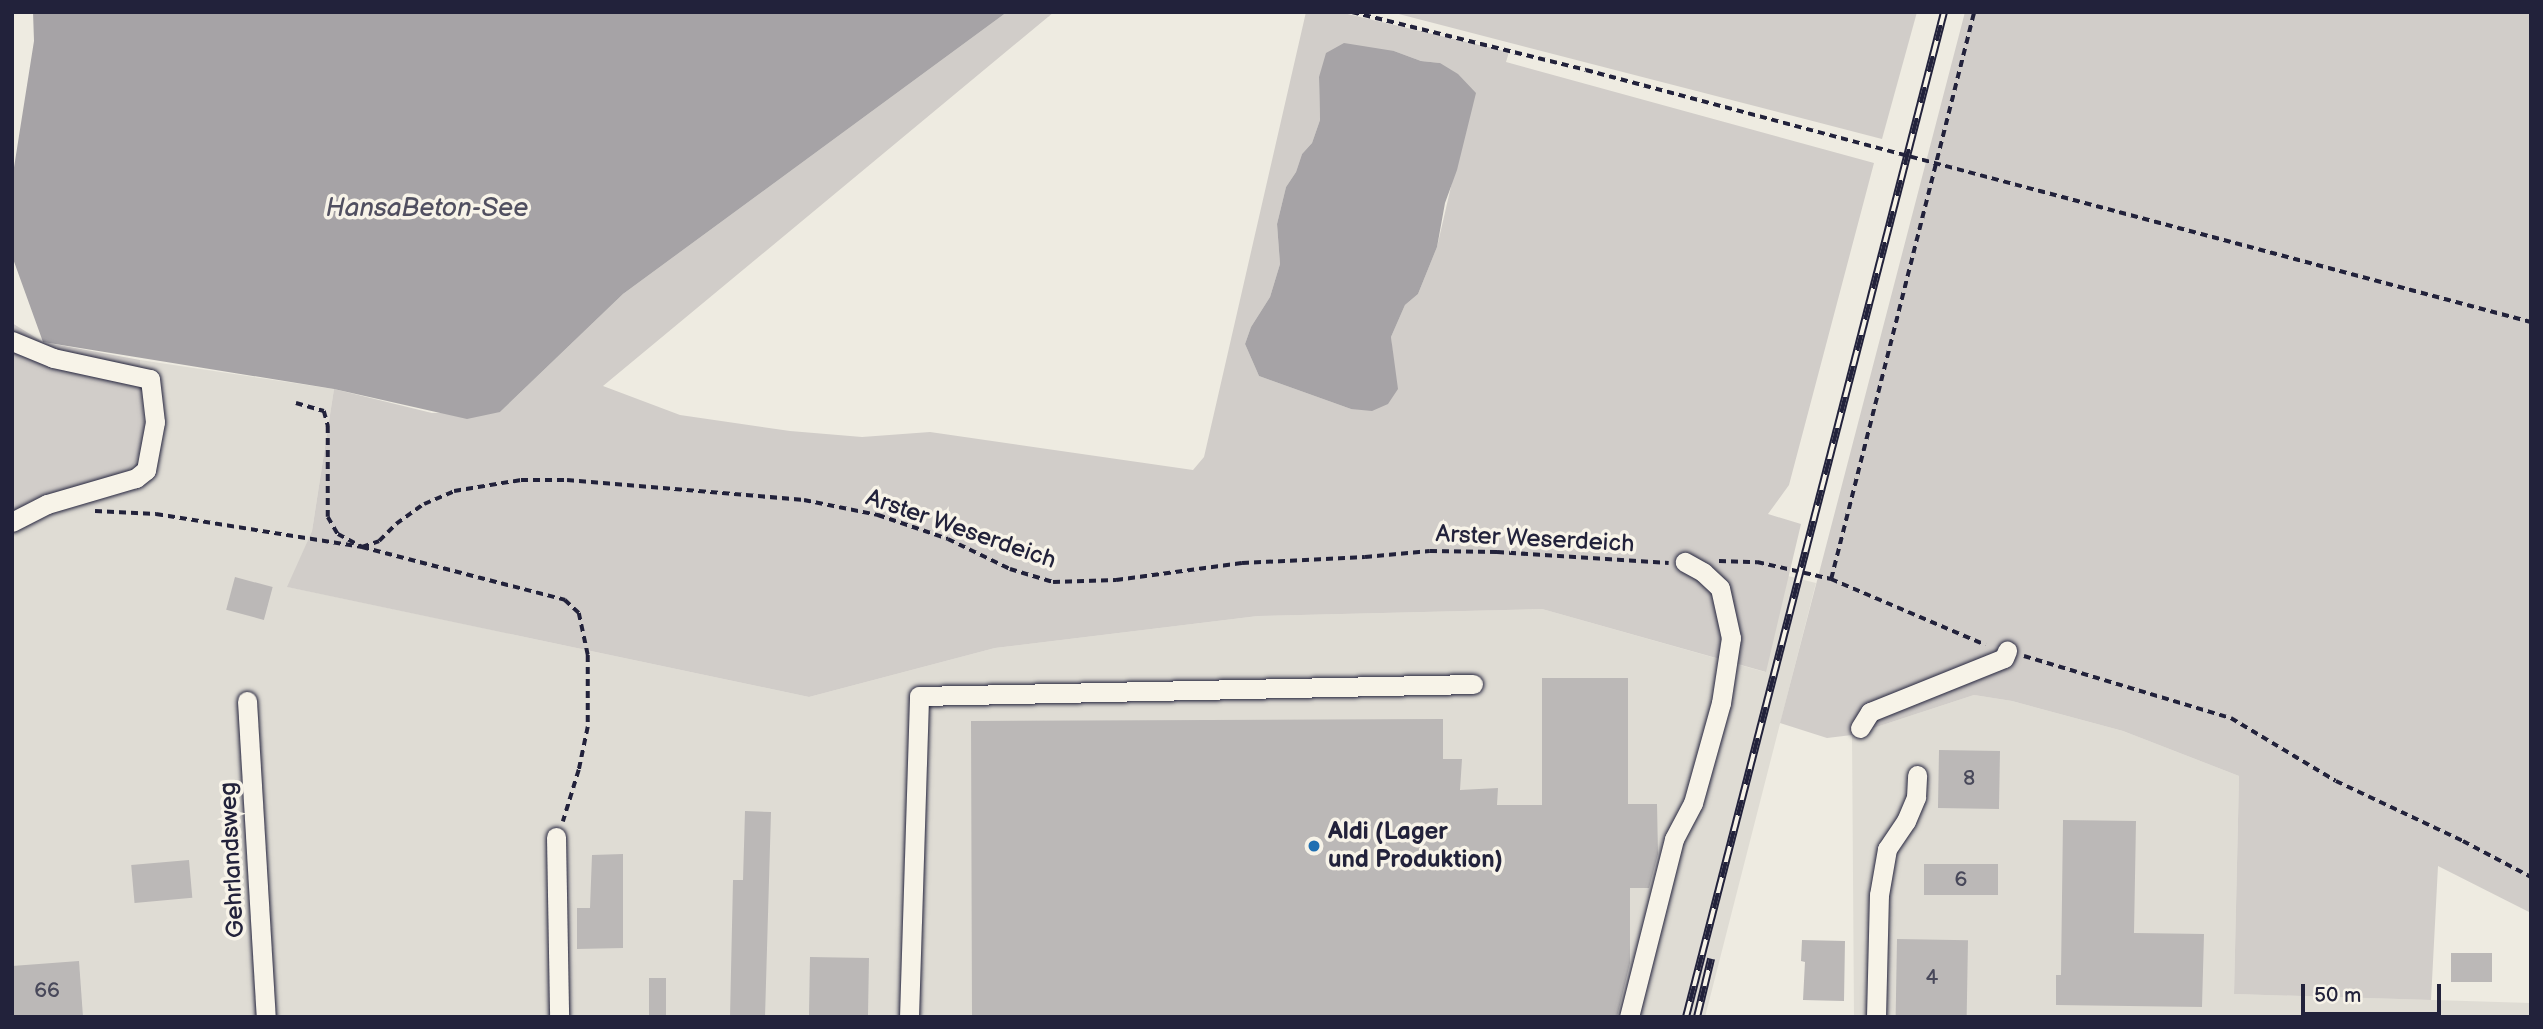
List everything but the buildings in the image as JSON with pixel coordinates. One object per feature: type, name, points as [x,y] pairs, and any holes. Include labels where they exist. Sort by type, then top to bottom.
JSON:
[{"type":"street","points":[[12,341],[53,358],[150,379],[155,422],[146,470],[135,478],[47,504],[12,522]]},
{"type":"street","points":[[1629,1017],[1674,839],[1693,803],[1721,703],[1731,638],[1720,588],[1703,572],[1685,562]]},
{"type":"street","points":[[1860,727],[1870,712],[2004,658],[2007,651]]},
{"type":"street","points":[[909,1017],[919,696],[1473,684]]},
{"type":"street","name":"Gehrlandsweg","points":[[247,701],[266,1017]]},
{"type":"street","points":[[1876,1017],[1879,895],[1887,849],[1906,821],[1916,797],[1917,775]]},
{"type":"street","points":[[556,837],[559,1017]]},
{"type":"path","points":[[1352,12],[1586,71],[2531,322]]},
{"type":"path","points":[[1831,579],[1974,12]]},
{"type":"path","points":[[296,403],[324,411],[328,426],[328,517],[338,534],[362,547]]},
{"type":"path","name":"Arster Weserdeich","points":[[362,547],[379,541],[396,524],[424,504],[454,491],[521,480],[567,480],[804,500],[877,515],[948,539],[1010,569],[1053,582],[1116,580],[1242,563],[1430,551],[1685,562],[1757,562],[1831,579],[1972,640],[2231,718],[2336,781],[2463,841],[2531,877]]},
{"type":"path","points":[[156,514],[362,547],[565,600],[579,613],[588,655],[588,727],[569,806],[556,837]]},
{"type":"shaded area","points":[[1007,12],[1054,12],[603,386],[680,415],[790,431],[862,437],[930,432],[1193,470],[1204,457],[1306,12],[1339,12],[1509,52],[1506,62],[1874,163],[1789,485],[1768,514],[1801,524],[1766,672],[1542,609],[1258,616],[995,648],[809,697],[287,587],[312,531],[334,389],[432,413],[500,412],[623,294]],"holes":[[[1394,51],[1421,61],[1440,63],[1462,139],[1437,247],[1418,294],[1405,305],[1391,337],[1393,358],[1351,409],[1259,376],[1245,344],[1251,327],[1270,297],[1280,264],[1277,224],[1286,187],[1296,172],[1302,154],[1312,143],[1320,120],[1319,77]]]},
{"type":"shaded area","points":[[1391,12],[1917,12],[1882,139]]},
{"type":"shaded area","points":[[1965,12],[2531,12],[2531,913],[2438,866],[2431,1000],[2234,994],[2239,776],[2123,731],[2012,701],[1974,695],[1852,735],[1827,738],[1780,723]]},
{"type":"shaded area","points":[[12,323],[43,342],[140,360],[145,437],[136,461],[123,476],[31,501],[12,515]]},
{"type":"shaded area","points":[[140,360],[334,389],[312,531],[288,587],[809,697],[995,648],[1258,616],[1542,609],[1765,672],[1788,576],[1816,583],[1705,1017],[12,1017],[12,515],[31,501],[123,476],[145,437]]},
{"type":"shaded area","points":[[1974,695],[2012,701],[2123,731],[2239,776],[2234,994],[2531,1003],[2531,1017],[1854,1017],[1852,735]]},
{"type":"water","name":"HansaBeton-See","points":[[33,12],[1007,12],[623,294],[500,412],[467,419],[334,389],[43,342],[12,256],[12,180],[34,41]]},
{"type":"water","points":[[1344,43],[1394,51],[1421,61],[1440,63],[1458,74],[1476,93],[1457,170],[1445,203],[1437,247],[1418,294],[1405,305],[1391,337],[1398,389],[1388,404],[1372,411],[1351,409],[1259,376],[1245,344],[1251,327],[1270,297],[1280,264],[1277,224],[1286,187],[1296,172],[1302,154],[1312,143],[1320,120],[1319,77],[1326,53]]},
{"type":"railway","points":[[1686,1017],[1944,12]]},
{"type":"railway","points":[[1697,1017],[1711,959]]},
{"type":"place","name":"Aldi (Lager und Produktion)","points":[[1314,846]]}]
